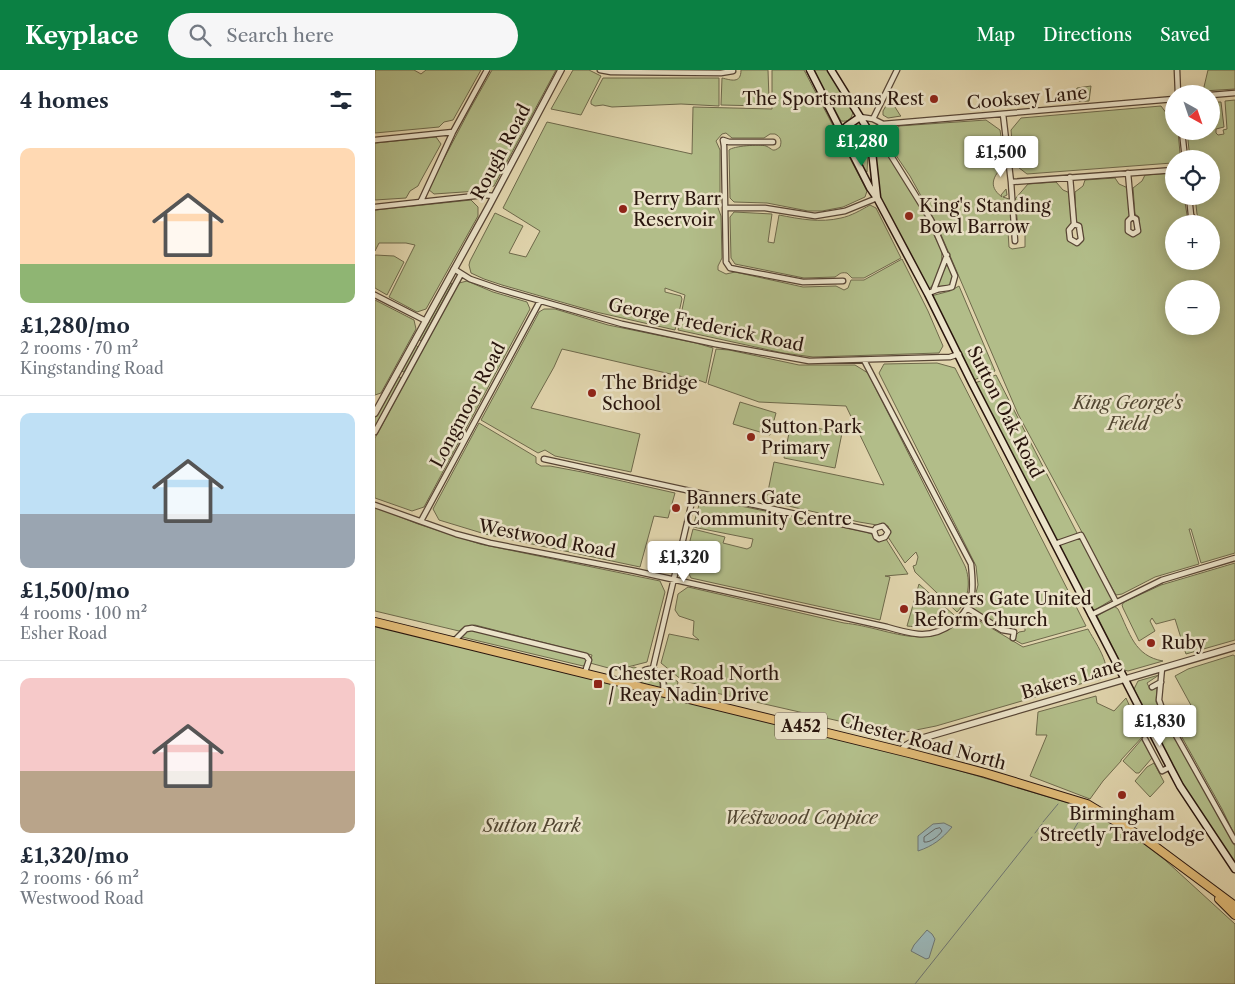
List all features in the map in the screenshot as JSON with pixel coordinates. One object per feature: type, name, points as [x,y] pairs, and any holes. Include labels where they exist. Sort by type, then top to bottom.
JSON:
[{"type":"highway","name":"Chester Road North","points":[[375,622],[905,752],[985,773],[1087,804],[1170,857],[1235,906]]},
{"type":"highway","name":"Chester Road North","points":[[1203,883],[1235,915]]},
{"type":"main road","name":"Sutton Oak Road","points":[[810,70],[959,354],[1156,741],[1180,786],[1235,869]]},
{"type":"main road","points":[[831,70],[860,117],[872,131],[877,198]]},
{"type":"main road","points":[[842,132],[860,117]]},
{"type":"main road","points":[[849,146],[861,142],[872,131]]},
{"type":"street","points":[[421,202],[453,132],[487,70]]},
{"type":"street","name":"Rough Road","points":[[375,413],[377,405],[467,247],[561,70]]},
{"type":"street","points":[[600,70],[611,72],[733,71]]},
{"type":"street","points":[[873,119],[897,70]]},
{"type":"street","points":[[1177,70],[1178,85]]},
{"type":"street","points":[[1220,94],[1235,93]]},
{"type":"street","name":"Cooksey Lane","points":[[883,124],[1165,100]]},
{"type":"street","points":[[1003,114],[1011,182],[1015,240]]},
{"type":"street","points":[[860,117],[873,119],[883,124]]},
{"type":"street","points":[[883,124],[872,131],[931,220],[955,276],[953,287],[934,289]]},
{"type":"street","points":[[375,140],[453,132]]},
{"type":"street","points":[[773,142],[729,142],[724,146],[726,262],[731,268],[803,282],[843,282]]},
{"type":"street","points":[[1011,182],[1165,171]]},
{"type":"street","points":[[1128,173],[1132,217]]},
{"type":"street","points":[[1070,177],[1075,224]]},
{"type":"street","points":[[375,207],[484,195],[494,196]]},
{"type":"street","points":[[725,208],[765,208],[815,216],[845,211],[877,198]]},
{"type":"street","points":[[1190,205],[1191,215]]},
{"type":"street","points":[[928,294],[934,289],[947,255]]},
{"type":"street","name":"George Frederick Road","points":[[454,270],[469,279],[491,287],[631,326],[809,361],[950,357],[959,354]]},
{"type":"street","points":[[375,432],[461,274]]},
{"type":"street","points":[[375,295],[426,321]]},
{"type":"street","name":"Longmoor Road","points":[[421,522],[540,301]]},
{"type":"street","points":[[864,360],[971,564],[972,594],[967,608],[1002,630],[1015,634]]},
{"type":"street","points":[[544,459],[874,531]]},
{"type":"street","points":[[653,668],[694,492]]},
{"type":"street","name":"Westwood Road","points":[[375,505],[456,534],[490,543],[675,580],[919,634],[945,629],[967,608]]},
{"type":"street","points":[[1055,544],[1081,535],[1116,602]]},
{"type":"street","points":[[1091,615],[1162,580],[1235,558]]},
{"type":"street","points":[[454,641],[466,629],[472,628],[586,656],[589,660],[585,672]]},
{"type":"street","name":"Bakers Lane","points":[[905,752],[907,744],[1235,647]]},
{"type":"street","points":[[633,685],[638,674],[653,668]]},
{"type":"street","points":[[653,668],[661,674],[664,680],[663,692]]},
{"type":"street","points":[[1162,668],[1159,700],[1164,714],[1235,841]]},
{"type":"street","points":[[1152,687],[1161,682]]},
{"type":"street","name":"Sutton Oak Road","points":[[1145,740],[1162,771],[1170,767]]},
{"type":"street","points":[[1148,745],[1156,741]]},
{"type":"green space","points":[[375,70],[414,70],[421,74],[426,70],[481,70],[453,120],[444,122],[439,127],[375,133]]},
{"type":"green space","points":[[492,70],[556,70],[494,186],[478,191],[434,194],[428,189]]},
{"type":"green space","points":[[573,70],[589,70],[601,76],[581,115],[551,109]]},
{"type":"green space","points":[[741,70],[768,70],[769,99],[763,106],[721,105],[722,78],[735,80],[741,74]]},
{"type":"green space","points":[[772,70],[804,70],[867,191],[865,197],[843,207],[822,211],[808,211],[767,203],[734,202],[730,198],[729,150],[741,146],[758,145],[774,150],[780,147],[781,141],[779,136],[775,134],[770,134],[764,138],[732,138],[726,133],[722,134],[716,141],[720,150],[720,200],[717,205],[721,216],[722,258],[718,270],[726,274],[735,272],[803,287],[836,286],[844,290],[848,288],[851,280],[864,280],[902,259],[943,346],[939,353],[813,357],[783,353],[678,330],[685,295],[665,288],[665,292],[681,296],[682,299],[675,330],[596,312],[502,285],[471,273],[470,261],[495,213],[523,226],[509,253],[526,257],[540,231],[503,208],[547,122],[692,154],[693,107],[772,109]]},
{"type":"green space","points":[[813,70],[827,70],[853,111],[849,119],[841,121]]},
{"type":"green space","points":[[1208,70],[1235,70],[1235,89],[1220,90],[1220,85],[1204,85]]},
{"type":"green space","points":[[603,78],[719,78],[719,106],[681,104],[595,106],[591,104],[591,101]]},
{"type":"green space","points":[[1091,86],[1089,101],[1071,102],[1077,88]]},
{"type":"green space","points":[[890,99],[901,116],[888,118],[883,115],[883,111]]},
{"type":"green space","name":"King George's Field","points":[[1235,100],[1235,553],[1201,563],[1191,529],[1189,529],[1199,564],[1155,577],[1122,594],[1116,595],[1018,414],[936,223],[910,176],[887,142],[899,126],[986,120],[1000,130],[1005,163],[995,176],[993,184],[997,193],[1002,197],[1001,195],[1006,189],[1007,195],[1003,197],[1009,199],[1010,202],[1012,228],[1008,231],[1009,247],[1012,249],[1025,247],[1025,235],[1018,227],[1015,199],[1028,184],[1056,182],[1063,190],[1070,193],[1072,222],[1068,228],[1069,236],[1076,244],[1082,236],[1082,227],[1076,220],[1075,192],[1083,186],[1085,180],[1115,178],[1119,184],[1128,188],[1130,215],[1126,221],[1127,227],[1134,236],[1140,231],[1139,217],[1135,214],[1133,188],[1142,181],[1145,175],[1165,174],[1165,205],[1185,205],[1187,215],[1165,215],[1165,270],[1220,270],[1220,215],[1198,215],[1196,205],[1220,205],[1220,150],[1189,150],[1188,140],[1220,140],[1220,135],[1224,134],[1223,130],[1227,129],[1225,101]]},
{"type":"green space","points":[[1220,102],[1221,102],[1224,127],[1220,128]]},
{"type":"green space","points":[[1161,106],[1165,111],[1165,140],[1179,140],[1180,150],[1165,150],[1165,164],[1027,174],[1014,164],[1011,130],[1021,118]]},
{"type":"green space","points":[[858,125],[863,127],[865,132],[863,137],[858,139],[853,137],[851,132],[853,127]]},
{"type":"green space","points":[[896,127],[885,143],[878,133],[884,128]]},
{"type":"green space","points":[[436,137],[441,144],[418,186],[410,191],[406,198],[375,200],[375,143]]},
{"type":"green space","points":[[877,137],[915,197],[941,249],[940,270],[936,281],[929,289],[897,233],[878,191],[874,168],[874,152]]},
{"type":"green space","points":[[863,147],[868,152],[867,172],[861,165],[858,156],[858,150]]},
{"type":"green space","points":[[471,200],[478,207],[478,216],[426,309],[417,312],[389,297],[415,245],[379,243],[375,251],[375,210]]},
{"type":"green space","points":[[870,205],[876,208],[901,258],[864,278],[852,278],[847,273],[840,273],[835,277],[804,278],[735,264],[731,258],[730,217],[734,212],[772,214],[768,242],[774,243],[779,215],[810,220],[825,220],[848,216]]},
{"type":"green space","points":[[375,255],[394,256],[404,262],[387,295],[375,288]]},
{"type":"green space","points":[[947,264],[954,279],[950,287],[939,288],[937,285]]},
{"type":"green space","points":[[467,281],[493,292],[527,302],[530,309],[424,507],[412,511],[375,498],[375,438],[456,288],[459,283]]},
{"type":"green space","points":[[449,282],[452,284],[421,341],[418,339]]},
{"type":"green space","points":[[959,286],[995,371],[974,380],[931,296],[950,291]]},
{"type":"green space","points":[[375,300],[414,320],[416,329],[381,393],[375,395]]},
{"type":"green space","points":[[544,309],[555,309],[608,325],[713,348],[706,383],[562,349],[531,408],[640,434],[631,472],[555,456],[545,450],[538,453],[481,420],[539,312]]},
{"type":"green space","points":[[415,344],[418,347],[404,372],[401,371]]},
{"type":"green space","points":[[716,349],[799,365],[855,365],[868,373],[965,566],[968,590],[964,602],[957,612],[915,572],[913,566],[916,565],[918,557],[916,552],[905,563],[888,537],[890,531],[888,526],[882,523],[877,525],[859,522],[766,501],[774,462],[884,485],[846,406],[759,402],[708,384]]},
{"type":"green space","points":[[937,363],[955,368],[1086,626],[1022,644],[1015,640],[1016,635],[1019,632],[1025,631],[1025,628],[995,623],[972,608],[978,585],[976,566],[879,373],[884,364]]},
{"type":"green space","points":[[996,375],[1077,533],[1075,536],[1060,541],[1055,538],[975,383]]},
{"type":"green space","points":[[398,376],[401,378],[375,427],[375,418]]},
{"type":"green space","points":[[740,402],[776,413],[770,435],[733,424]]},
{"type":"green space","points":[[479,423],[536,457],[536,463],[541,466],[582,472],[675,493],[668,518],[654,516],[640,567],[485,534],[439,520],[433,509]]},
{"type":"green space","points":[[791,423],[842,433],[835,468],[784,458]]},
{"type":"green space","points":[[707,499],[866,532],[874,535],[879,540],[886,539],[908,574],[885,576],[890,577],[880,620],[691,578],[684,564],[693,529],[725,537],[723,543],[747,549],[751,547],[753,539],[693,527],[699,505]]},
{"type":"green space","points":[[375,507],[418,524],[480,544],[660,581],[665,592],[647,662],[616,670],[590,663],[592,655],[475,625],[459,631],[375,611]]},
{"type":"green space","points":[[1081,538],[1113,599],[1095,610],[1092,610],[1060,547],[1062,543]]},
{"type":"green space","points":[[1235,563],[1235,640],[1186,654],[1175,619],[1156,624],[1152,618],[1150,621],[1155,631],[1139,641],[1123,608],[1124,602],[1161,585]]},
{"type":"green space","points":[[919,584],[954,615],[938,625],[907,626]]},
{"type":"green space","points":[[688,587],[909,636],[924,637],[939,634],[953,627],[968,614],[1023,647],[1088,629],[1105,661],[1105,674],[1099,680],[936,726],[896,734],[703,690],[697,688],[697,684],[683,681],[661,663],[669,634],[699,640],[693,635],[694,621],[679,616],[675,610],[678,594]]},
{"type":"green space","points":[[1114,606],[1118,609],[1139,649],[1153,658],[1163,661],[1128,671],[1124,670],[1097,616]]},
{"type":"green space","name":"Sutton Park","points":[[375,626],[903,754],[1086,808],[1128,832],[1165,860],[1235,924],[1235,984],[375,984]]},
{"type":"green space","points":[[470,630],[584,658],[587,661],[583,666],[462,637],[464,633]]},
{"type":"green space","points":[[1235,656],[1235,836],[1174,723],[1192,712],[1191,710],[1193,709],[1175,676],[1188,669]]},
{"type":"green space","points":[[634,667],[641,670],[630,678],[621,678],[621,670]]},
{"type":"green space","points":[[648,673],[656,676],[660,683],[660,688],[637,682],[639,678]]},
{"type":"green space","points":[[663,674],[669,675],[678,682],[676,692],[669,689]]},
{"type":"green space","points":[[1159,675],[1147,683],[1149,687],[1154,684],[1157,686],[1156,702],[1172,731],[1158,739],[1134,689],[1138,681]]},
{"type":"green space","points":[[1096,696],[1097,703],[1114,711],[1126,698],[1145,734],[1103,781],[1090,799],[1030,776],[1047,735],[1036,735],[1038,712]]},
{"type":"green space","points":[[1173,733],[1235,846],[1235,865],[1186,791],[1159,740]]},
{"type":"green space","points":[[1142,739],[1152,758],[1139,773],[1136,773],[1123,761]]},
{"type":"green space","points":[[1154,763],[1164,782],[1150,797],[1135,781],[1147,767]]},
{"type":"water","points":[[944,823],[952,827],[937,842],[918,851],[918,836],[933,824]]},
{"type":"water","points":[[927,930],[935,939],[929,958],[926,959],[911,951]]},
{"type":"waterway","points":[[1043,822],[1058,804]]},
{"type":"waterway","points":[[1073,831],[1083,814]]},
{"type":"waterway","points":[[1035,833],[1042,824]]},
{"type":"waterway","points":[[915,984],[1032,837]]},
{"type":"place","name":"The Sportsmans Rest","points":[[934,99]]},
{"type":"place","name":"Perry Barr Reservoir","points":[[623,209]]},
{"type":"place","name":"King's Standing Bowl Barrow","points":[[909,216]]},
{"type":"place","name":"The Bridge School","points":[[592,393]]},
{"type":"place","name":"Sutton Park Primary","points":[[751,437]]},
{"type":"place","name":"Banners Gate Community Centre","points":[[676,508]]},
{"type":"place","name":"Banners Gate United Reform Church","points":[[904,609]]},
{"type":"place","name":"Ruby","points":[[1151,643]]},
{"type":"place","name":"Chester Road North / Reay Nadin Drive","points":[[598,684]]},
{"type":"place","name":"Birmingham Streetly Travelodge","points":[[1122,795]]},
{"type":"park label","name":"Westwood Coppice","points":[[801,818]]}]
